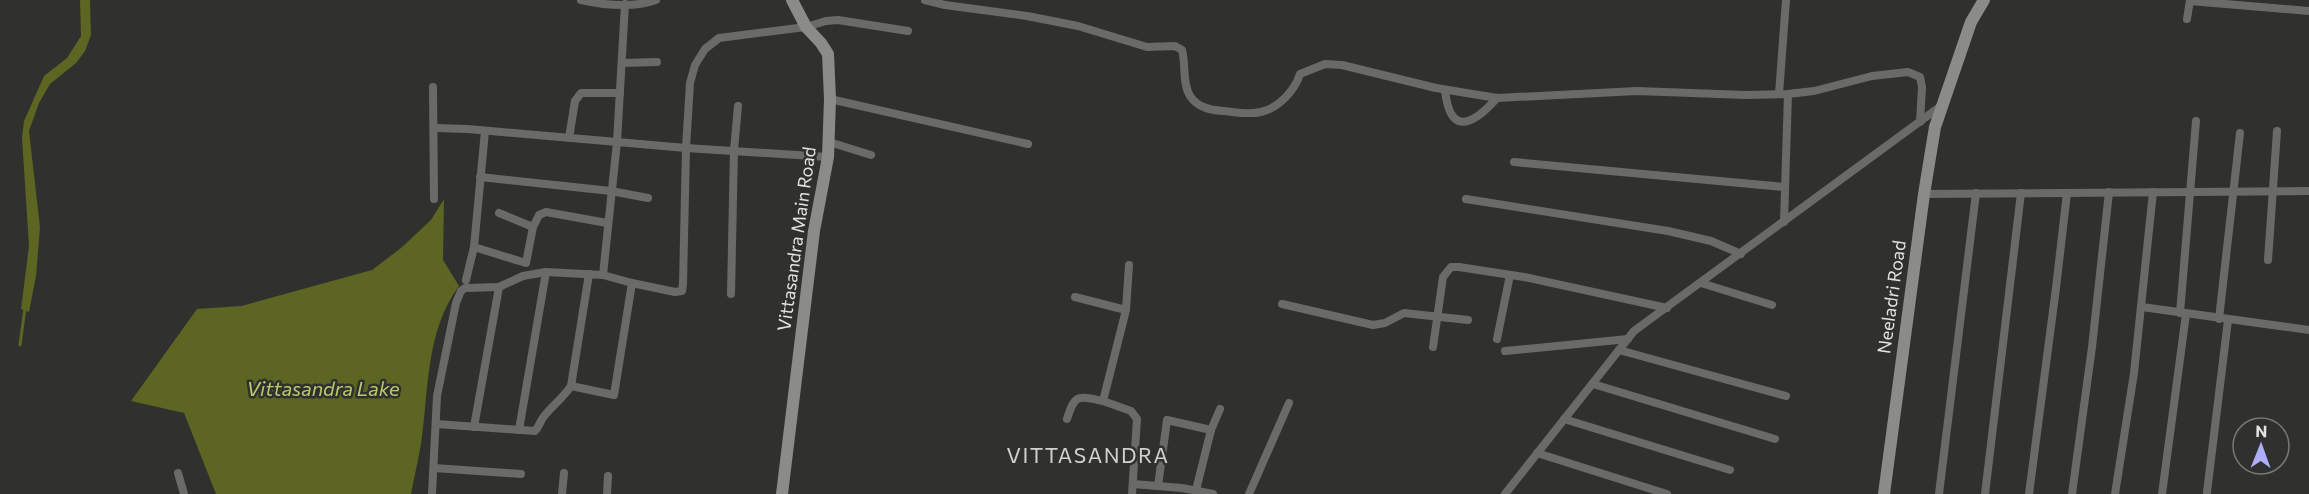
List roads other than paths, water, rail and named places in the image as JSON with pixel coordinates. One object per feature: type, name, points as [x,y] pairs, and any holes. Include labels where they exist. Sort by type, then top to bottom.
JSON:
[{"type":"street","points":[[580,0],[600,4],[645,3],[656,0]]},
{"type":"street","name":"Vittasandra Main Road","points":[[782,494],[814,231],[828,157],[831,99],[828,54],[806,27],[792,0]]},
{"type":"street","points":[[926,0],[1078,26],[1148,47],[1175,46],[1182,50],[1190,96],[1207,110],[1262,112],[1288,95],[1296,85],[1300,74],[1325,64],[1342,65],[1445,90],[1497,98],[1637,91],[1784,94],[1814,91],[1872,76],[1908,72],[1920,77],[1922,87],[1920,122]]},
{"type":"street","points":[[1784,222],[1786,0]]},
{"type":"street","name":"Neeladri Road","points":[[1884,494],[1934,135],[1941,106],[1971,22],[1984,0]]},
{"type":"street","points":[[2187,19],[2190,0],[2309,11]]},
{"type":"street","points":[[603,275],[617,142],[625,4]]},
{"type":"street","points":[[432,494],[438,387],[456,303],[461,291],[465,288],[499,287],[523,276],[546,272],[603,275],[632,284],[675,292],[682,291],[690,83],[695,65],[705,49],[719,38],[806,27],[826,21],[838,20],[908,31]]},
{"type":"street","points":[[622,63],[657,62]]},
{"type":"street","points":[[433,87],[434,199]]},
{"type":"street","points":[[1445,90],[1450,113],[1454,120],[1460,123],[1469,122],[1477,117],[1497,98]]},
{"type":"street","points":[[569,138],[575,101],[581,93],[620,93]]},
{"type":"street","points":[[831,99],[1028,144]]},
{"type":"street","points":[[731,294],[734,150],[738,106]]},
{"type":"street","points":[[1505,494],[1634,331],[1941,106]]},
{"type":"street","points":[[2162,494],[2183,313],[2189,191],[2196,121]]},
{"type":"street","points":[[434,128],[828,157]]},
{"type":"street","points":[[466,280],[474,247],[484,131]]},
{"type":"street","points":[[2268,260],[2277,131]]},
{"type":"street","points":[[2207,492],[2240,133]]},
{"type":"street","points":[[829,142],[871,155]]},
{"type":"street","points":[[1514,162],[1784,187]]},
{"type":"street","points":[[480,177],[611,191],[648,198]]},
{"type":"street","points":[[1924,194],[2309,191]]},
{"type":"street","points":[[2072,494],[2092,347],[2109,192]]},
{"type":"street","points":[[2115,494],[2142,307],[2153,192]]},
{"type":"street","points":[[1939,494],[1976,193]]},
{"type":"street","points":[[1985,494],[2021,193]]},
{"type":"street","points":[[2029,494],[2067,193]]},
{"type":"street","points":[[1466,198],[1668,231],[1712,241],[1741,254]]},
{"type":"street","points":[[474,247],[526,263],[539,215],[546,212],[608,223]]},
{"type":"street","points":[[499,213],[534,227]]},
{"type":"street","points":[[1103,401],[1126,310],[1130,266]]},
{"type":"street","points":[[1433,347],[1443,277],[1450,267],[1510,275],[1667,308]]},
{"type":"street","points":[[519,430],[546,272]]},
{"type":"street","points":[[436,424],[535,431],[538,429],[544,415],[564,397],[571,386],[590,274]]},
{"type":"street","points":[[1497,339],[1510,275]]},
{"type":"street","points":[[1701,283],[1772,305]]},
{"type":"street","points":[[571,386],[614,395],[632,284]]},
{"type":"street","points":[[474,427],[499,287]]},
{"type":"street","points":[[1075,297],[1126,310]]},
{"type":"street","points":[[1282,304],[1373,325],[1385,323],[1404,313],[1468,320]]},
{"type":"street","points":[[2142,307],[2309,330]]},
{"type":"street","points":[[1505,351],[1628,339]]},
{"type":"street","points":[[1619,350],[1786,396]]},
{"type":"street","points":[[1593,384],[1775,439]]},
{"type":"street","points":[[1067,419],[1072,404],[1076,398],[1081,397],[1103,401],[1131,411],[1137,419],[1133,489],[1158,486],[1213,494]]},
{"type":"street","points":[[1249,494],[1289,403]]},
{"type":"street","points":[[1196,490],[1211,430],[1220,409]]},
{"type":"street","points":[[1564,419],[1730,470]]},
{"type":"street","points":[[1158,486],[1167,420],[1211,430]]},
{"type":"street","points":[[1537,453],[1667,494]]},
{"type":"street","points":[[434,468],[521,474]]},
{"type":"street","points":[[178,473],[184,494]]},
{"type":"street","points":[[562,494],[564,473]]},
{"type":"street","points":[[607,494],[608,476]]},
{"type":"water","points":[[80,0],[90,0],[91,35],[85,51],[76,63],[50,84],[39,103],[29,131],[40,227],[36,276],[29,312],[21,309],[29,246],[22,138],[24,121],[44,76],[67,58],[81,36]]},
{"type":"water","name":"Vittasandra Lake","points":[[444,199],[443,260],[459,286],[448,304],[434,342],[421,444],[411,494],[216,494],[184,413],[131,401],[197,309],[241,306],[372,270],[401,248],[431,220]]},
{"type":"waterway","points":[[20,345],[25,308]]},
{"type":"district","name":"VITTASANDRA","points":[[1088,456]]}]
